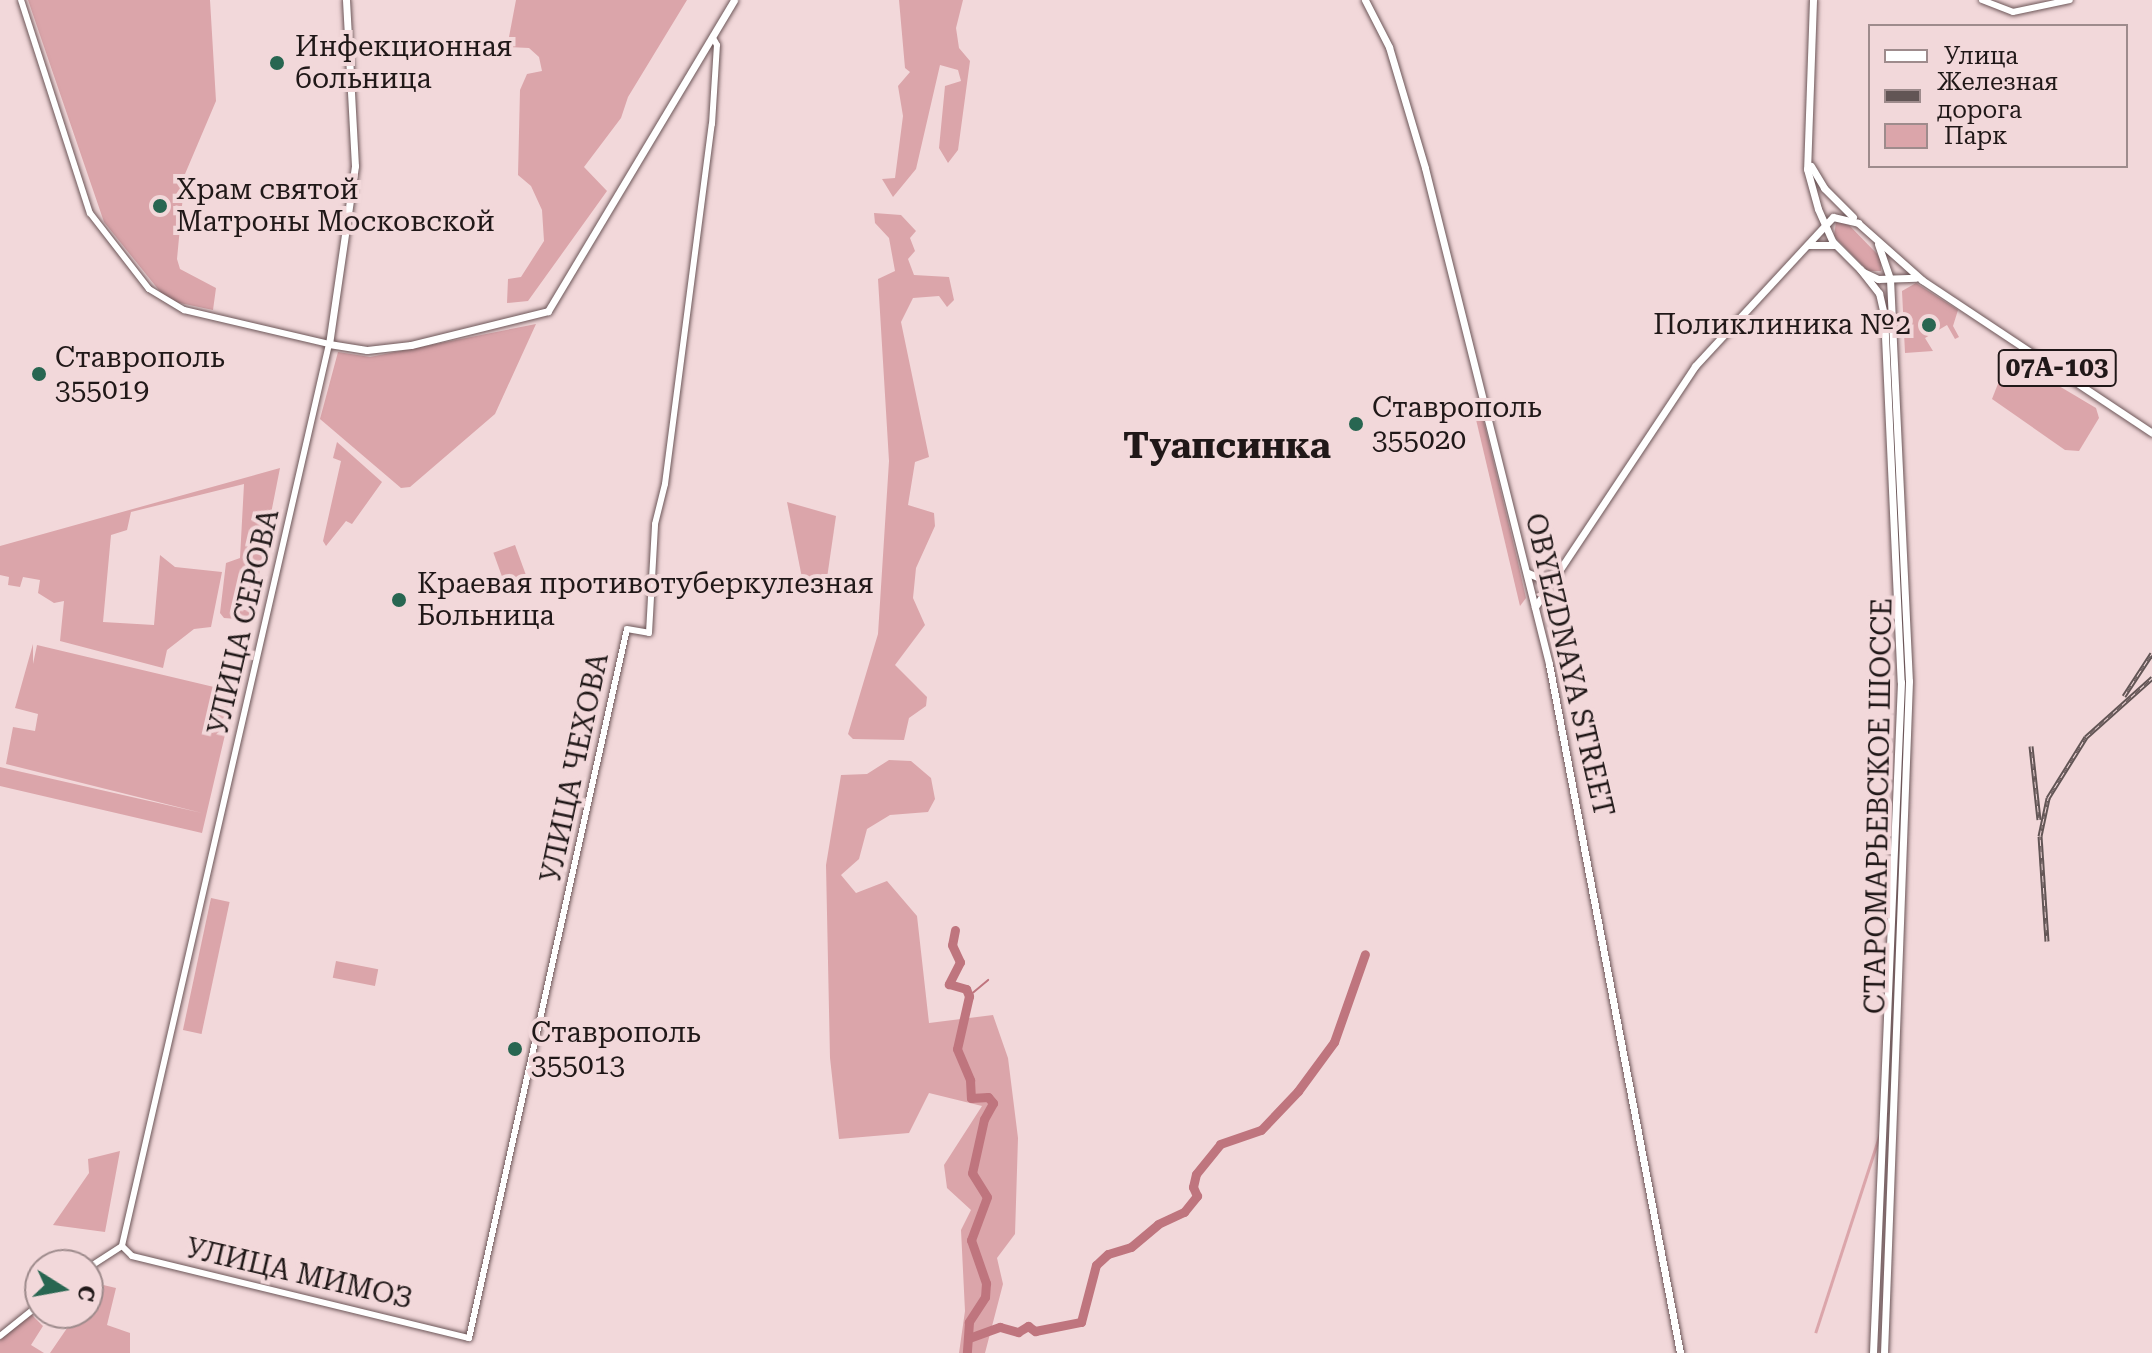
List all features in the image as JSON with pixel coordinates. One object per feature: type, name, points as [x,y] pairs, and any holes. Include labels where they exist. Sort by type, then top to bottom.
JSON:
[{"type":"main road","name":"УЛИЦА СЕРОВА","points":[[329,344],[348,244],[355,166],[346,0]]},
{"type":"main road","points":[[329,344],[367,350],[411,345],[548,311],[734,0]]},
{"type":"main road","name":"OBYEZDNAYA STREET","points":[[1365,0],[1394,61],[1425,168],[1528,573],[1595,886],[1624,1068],[1680,1353]]},
{"type":"main road","points":[[1813,0],[1808,156],[1818,209],[1838,247],[1870,276],[1922,280]]},
{"type":"main road","points":[[1808,156],[1820,183],[1878,244],[1922,280]]},
{"type":"main road","points":[[1812,237],[1818,209]]},
{"type":"main road","points":[[1535,607],[1695,366],[1833,217],[1858,223]]},
{"type":"main road","points":[[1802,247],[1821,241],[1838,247]]},
{"type":"main road","name":"СТАРОМАРЬЕВСКОЕ ШОССЕ","points":[[1878,244],[1887,261],[1890,279],[1909,681],[1884,1353]]},
{"type":"main road","points":[[1870,276],[1882,273],[1887,261]]},
{"type":"main road","name":"СТАРОМАРЬЕВСКОЕ ШОССЕ","points":[[1860,269],[1879,293],[1884,314],[1901,677],[1873,1353]]},
{"type":"main road","points":[[1890,291],[1904,277]]},
{"type":"main road","name":"07А-103","points":[[1922,280],[2152,433]]},
{"type":"main road","points":[[1528,573],[1540,578],[1557,572]]},
{"type":"street","points":[[21,0],[90,213],[149,289],[184,310],[329,344]]},
{"type":"street","points":[[1982,0],[2013,12],[2070,0]]},
{"type":"street","name":"УЛИЦА ЧЕХОВА","points":[[469,1338],[627,629],[649,633],[655,524],[665,484],[712,124],[717,45],[713,38]]},
{"type":"street","name":"УЛИЦА СЕРОВА","points":[[122,1246],[329,344]]},
{"type":"street","points":[[104,1258],[122,1246]]},
{"type":"street","name":"УЛИЦА МИМОЗ","points":[[122,1246],[132,1256],[469,1338]]},
{"type":"street","points":[[0,1336],[24,1317]]},
{"type":"green space","points":[[28,0],[210,0],[216,101],[185,174],[177,259],[180,269],[216,288],[213,310],[175,302],[162,294],[104,222]]},
{"type":"green space","points":[[516,0],[687,0],[628,97],[621,118],[584,167],[607,191],[528,301],[507,303],[508,279],[521,277],[544,241],[542,210],[531,186],[518,175],[520,90],[527,74],[542,71],[539,57],[529,48],[461,45],[493,44],[509,37]]},
{"type":"green space","points":[[899,0],[963,0],[956,28],[959,48],[970,61],[958,150],[948,163],[939,148],[945,86],[961,81],[958,70],[940,65],[916,169],[893,197],[882,179],[895,178],[903,116],[898,86],[910,72],[905,68]]},
{"type":"green space","points":[[874,213],[901,215],[916,231],[910,238],[915,251],[908,259],[914,275],[949,277],[954,300],[947,307],[939,296],[913,298],[901,322],[929,457],[915,462],[908,505],[934,513],[935,526],[916,568],[913,598],[925,625],[895,665],[927,697],[926,706],[909,718],[904,740],[853,739],[848,734],[878,634],[889,461],[878,279],[895,271],[889,238],[875,223]]},
{"type":"green space","points":[[1836,222],[1847,223],[1881,258],[1881,271],[1868,271],[1834,236]]},
{"type":"green space","points":[[1916,283],[1958,310],[1953,326],[1959,337],[1955,339],[1947,325],[1925,338],[1933,351],[1905,353],[1902,291]]},
{"type":"green space","points":[[536,324],[495,414],[410,487],[401,488],[320,419],[338,352],[370,357]]},
{"type":"green space","points":[[2017,361],[2096,408],[2099,418],[2079,451],[2065,450],[1992,399],[2001,376]]},
{"type":"green space","points":[[1474,411],[1482,414],[1517,558],[1526,598],[1520,606]]},
{"type":"green space","points":[[337,442],[382,482],[352,524],[346,521],[326,546],[323,541],[341,461],[333,458]]},
{"type":"green space","points":[[280,468],[250,620],[224,618],[220,613],[226,563],[240,558],[244,484],[131,512],[127,530],[111,535],[103,622],[154,625],[160,555],[175,567],[222,572],[211,627],[194,629],[167,650],[163,668],[60,641],[64,601],[54,603],[38,593],[40,580],[23,577],[20,587],[8,585],[9,577],[0,575],[0,546]]},
{"type":"green space","points":[[787,502],[836,516],[827,578],[805,593]]},
{"type":"green space","points":[[515,545],[528,580],[506,588],[493,553]]},
{"type":"green space","points":[[33,644],[33,664],[37,645],[235,692],[202,833],[0,786],[0,767],[202,813],[6,764],[13,727],[35,731],[38,714],[15,708]]},
{"type":"green space","points":[[1900,736],[1904,736],[1887,1086]]},
{"type":"green space","points":[[889,760],[911,761],[931,778],[935,799],[928,812],[890,815],[867,829],[859,859],[841,875],[856,893],[887,881],[917,916],[929,1023],[993,1015],[1008,1058],[1018,1138],[1015,1234],[997,1258],[1003,1284],[985,1353],[959,1353],[965,1311],[961,1230],[971,1210],[947,1188],[944,1165],[982,1106],[929,1093],[909,1133],[839,1139],[830,1058],[826,865],[841,775],[867,774]]},
{"type":"green space","points":[[211,898],[230,902],[202,1034],[183,1030]]},
{"type":"green space","points":[[336,961],[378,969],[375,986],[333,978]]},
{"type":"green space","points":[[1886,1112],[1889,1113],[1817,1334],[1814,1333]]},
{"type":"green space","points":[[120,1151],[105,1232],[53,1225],[89,1173],[88,1159]]},
{"type":"green space","points":[[104,1285],[116,1288],[107,1325],[130,1333],[130,1353],[50,1353],[66,1329],[104,1329]]},
{"type":"green space","points":[[24,1320],[24,1329],[41,1329],[31,1345],[44,1353],[0,1353],[0,1340]]},
{"type":"waterway","points":[[955,930],[952,945],[960,962],[949,984],[966,989],[969,996],[957,1049],[970,1080],[971,1098],[988,1097],[993,1103],[984,1119],[972,1173],[987,1197],[971,1240],[986,1283],[985,1297],[969,1322],[967,1353]]},
{"type":"waterway","points":[[969,1338],[1000,1327],[1018,1332],[1028,1326],[1035,1331],[1081,1322],[1096,1265],[1108,1254],[1131,1247],[1158,1224],[1184,1212],[1197,1196],[1193,1187],[1196,1174],[1220,1144],[1261,1130],[1298,1091],[1334,1042],[1365,954]]},
{"type":"waterway","points":[[969,996],[988,980]]},
{"type":"railway","points":[[2124,696],[2152,653]]},
{"type":"railway","points":[[2047,941],[2040,836],[2048,798],[2086,737],[2152,678]]},
{"type":"railway","points":[[2031,746],[2039,820]]},
{"type":"place","name":"Инфекционная больница","points":[[277,63]]},
{"type":"place","name":"Храм святой Матроны Московской","points":[[160,206]]},
{"type":"place","name":"Поликлиника №2","points":[[1929,325]]},
{"type":"place","name":"Ставрополь 355019","points":[[39,374]]},
{"type":"place","name":"Ставрополь 355020","points":[[1356,424]]},
{"type":"place","name":"Краевая противотуберкулезная Больница","points":[[399,600]]},
{"type":"place","name":"Ставрополь 355013","points":[[515,1049]]},
{"type":"district","name":"Туапсинка","points":[[1227,447]]}]
